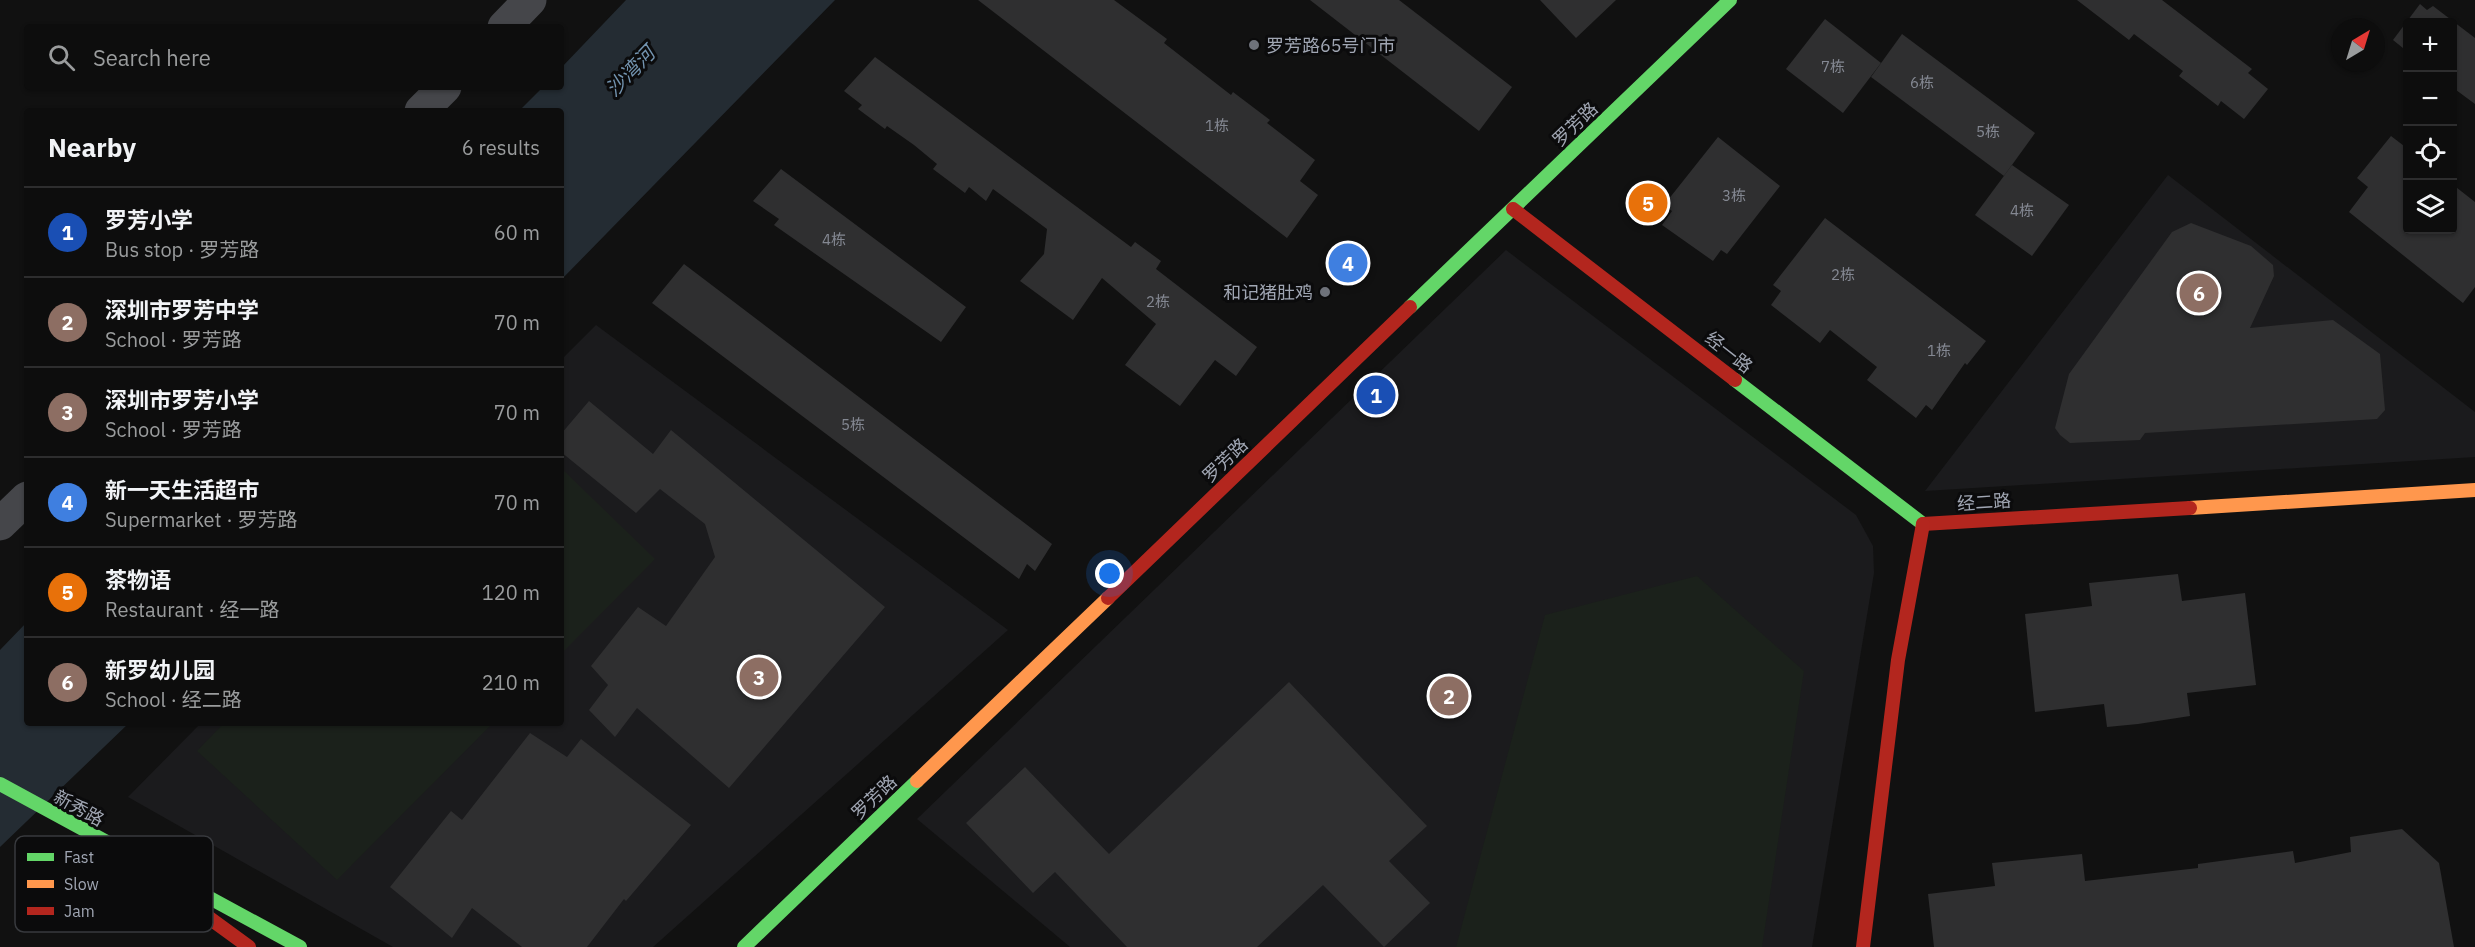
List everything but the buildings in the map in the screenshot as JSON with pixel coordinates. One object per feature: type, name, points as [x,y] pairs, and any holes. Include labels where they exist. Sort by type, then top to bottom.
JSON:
[{"type":"main road","name":"罗芳路","points":[[744,947],[1730,0]]},
{"type":"main road","name":"经一路","points":[[1513,209],[1923,524]]},
{"type":"main road","name":"经二路","points":[[1923,524],[2475,490]]},
{"type":"main road","points":[[1863,947],[1898,660],[1923,524]]},
{"type":"main road","name":"新秀路","points":[[0,784],[92,836]]},
{"type":"main road","name":"新秀路","points":[[213,901],[300,947]]},
{"type":"main road","points":[[213,920],[249,947]]},
{"type":"street","points":[[507,24],[531,0]]},
{"type":"street","points":[[424,108],[441,90]]},
{"type":"street","points":[[0,524],[24,501]]},
{"type":"shaded area","points":[[2168,175],[2475,412],[2475,457],[1925,491]]},
{"type":"shaded area","points":[[1506,250],[1856,515],[1873,546],[1874,573],[1812,947],[1070,947],[917,819]]},
{"type":"shaded area","points":[[596,325],[1008,630],[653,947],[393,947],[213,845],[213,836],[197,836],[128,797],[198,726],[564,726],[564,357]]},
{"type":"shaded area","points":[[564,471],[655,559],[564,651]]},
{"type":"shaded area","points":[[1697,576],[1804,671],[1762,947],[1456,947],[1545,615]]},
{"type":"shaded area","points":[[221,726],[490,726],[337,880],[197,751]]},
{"type":"water","name":"沙湾河","points":[[626,0],[835,0],[564,277],[564,108],[522,108],[540,90],[564,90],[564,65]]},
{"type":"water","points":[[24,625],[24,726],[126,726],[0,847],[0,650]]},
{"type":"traffic: fast","points":[[1410,307],[1730,0]]},
{"type":"traffic: fast","points":[[1735,380],[1923,524]]},
{"type":"traffic: fast","points":[[744,947],[917,781]]},
{"type":"traffic: fast","points":[[0,784],[96,836]]},
{"type":"traffic: fast","points":[[213,900],[300,947]]},
{"type":"traffic: slow","points":[[2190,508],[2475,490]]},
{"type":"traffic: slow","points":[[917,781],[1108,598]]},
{"type":"traffic: jam","points":[[1513,209],[1735,380]]},
{"type":"traffic: jam","points":[[1108,598],[1410,307]]},
{"type":"traffic: jam","points":[[1923,524],[2190,508]]},
{"type":"traffic: jam","points":[[1863,947],[1898,660],[1923,524]]},
{"type":"traffic: jam","points":[[213,921],[249,947]]},
{"type":"place","name":"罗芳路65号门市","points":[[1254,45]]},
{"type":"place","name":"茶物语","points":[[1648,203]]},
{"type":"place","name":"新一天生活超市","points":[[1348,263]]},
{"type":"place","name":"和记猪肚鸡","points":[[1325,292]]},
{"type":"place","name":"新罗幼儿园","points":[[2199,293]]},
{"type":"place","name":"罗芳小学","points":[[1376,395]]},
{"type":"place","name":"深圳市罗芳小学","points":[[759,677]]},
{"type":"place","name":"深圳市罗芳中学","points":[[1449,696]]}]
